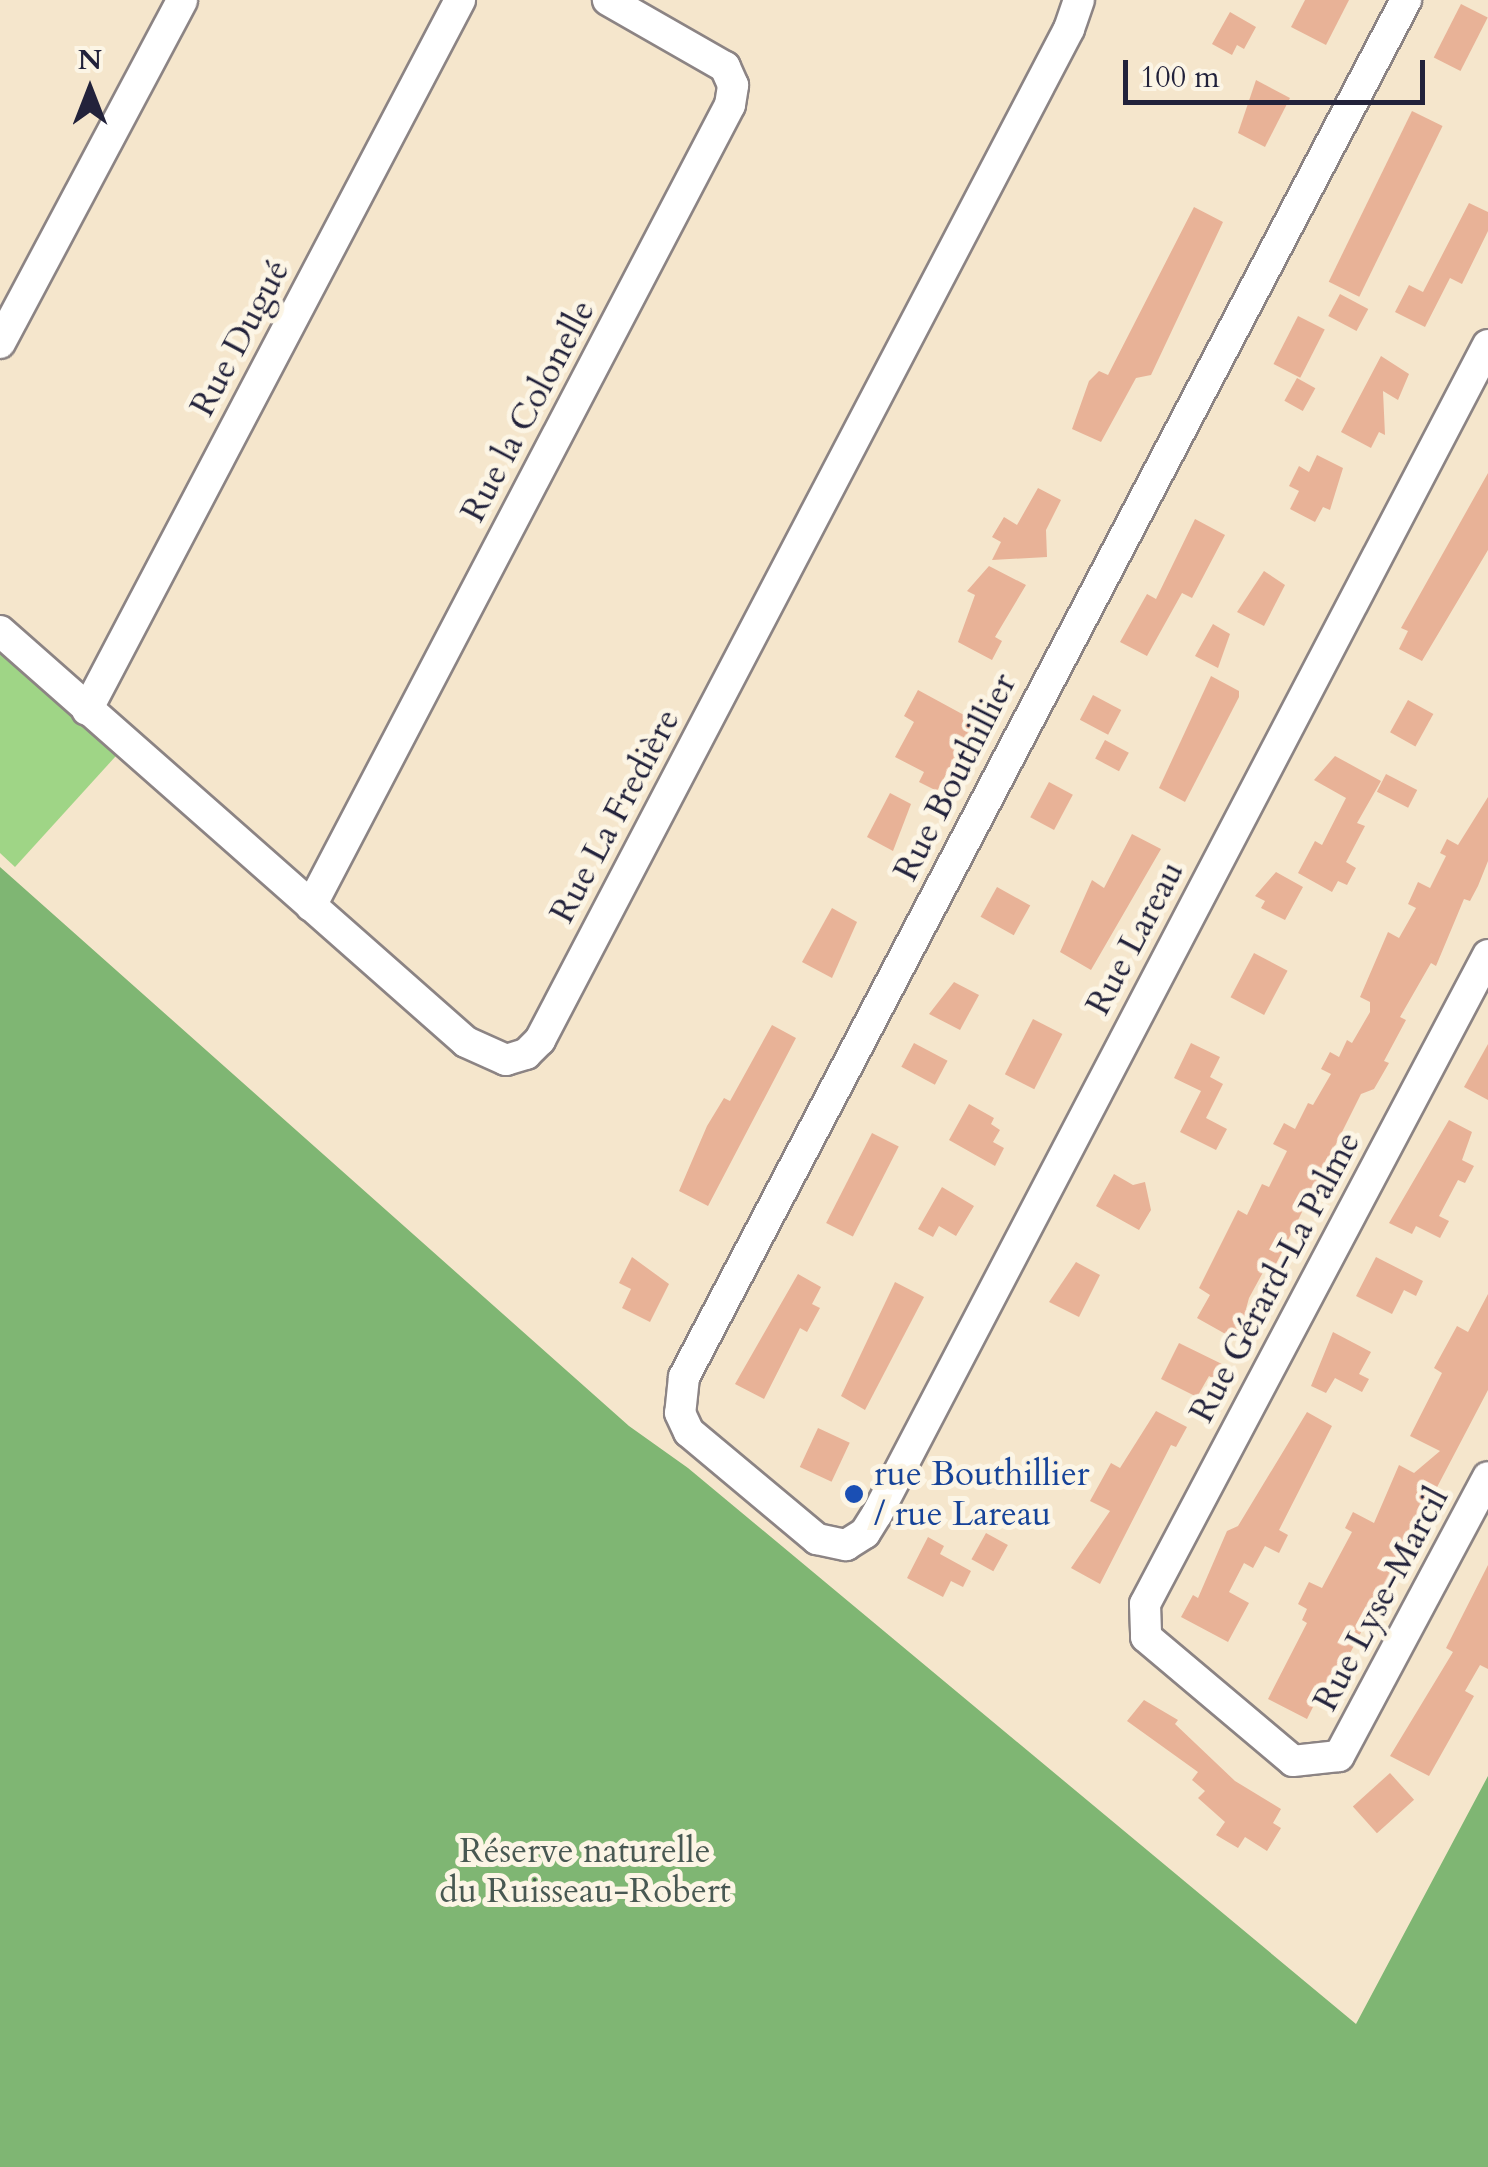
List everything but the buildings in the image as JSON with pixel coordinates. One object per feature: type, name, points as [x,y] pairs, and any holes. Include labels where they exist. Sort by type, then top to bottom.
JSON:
[{"type":"street","points":[[0,343],[182,0]]},
{"type":"street","name":"Rue Dugué","points":[[87,710],[460,0]]},
{"type":"street","name":"Rue la Colonelle","points":[[311,906],[730,105],[733,85],[725,67],[608,0]]},
{"type":"street","name":"Rue La Fredière","points":[[0,632],[485,1054],[506,1060],[526,1054],[540,1040],[1060,47],[1078,0]]},
{"type":"street","name":"Rue Bouthillier","points":[[831,1546],[689,1432],[680,1413],[684,1377],[1406,0]]},
{"type":"street","name":"Rue Lareau","points":[[831,1546],[857,1540],[877,1514],[1488,345]]},
{"type":"street","name":"Rue Gérard-La Palme","points":[[1146,1637],[1145,1604],[1488,955]]},
{"type":"street","name":"Rue Lyse-Marcil","points":[[1146,1637],[1293,1760],[1308,1764],[1339,1756],[1488,1477]]},
{"type":"green space","points":[[0,641],[125,746],[15,867],[0,853]]},
{"type":"green space","name":"Réserve naturelle du Ruisseau-Robert","points":[[0,867],[629,1426],[688,1468],[1356,2024],[1488,1776],[1488,2167],[0,2167]]},
{"type":"place","name":"rue Bouthillier / rue Lareau","points":[[854,1494]]}]
